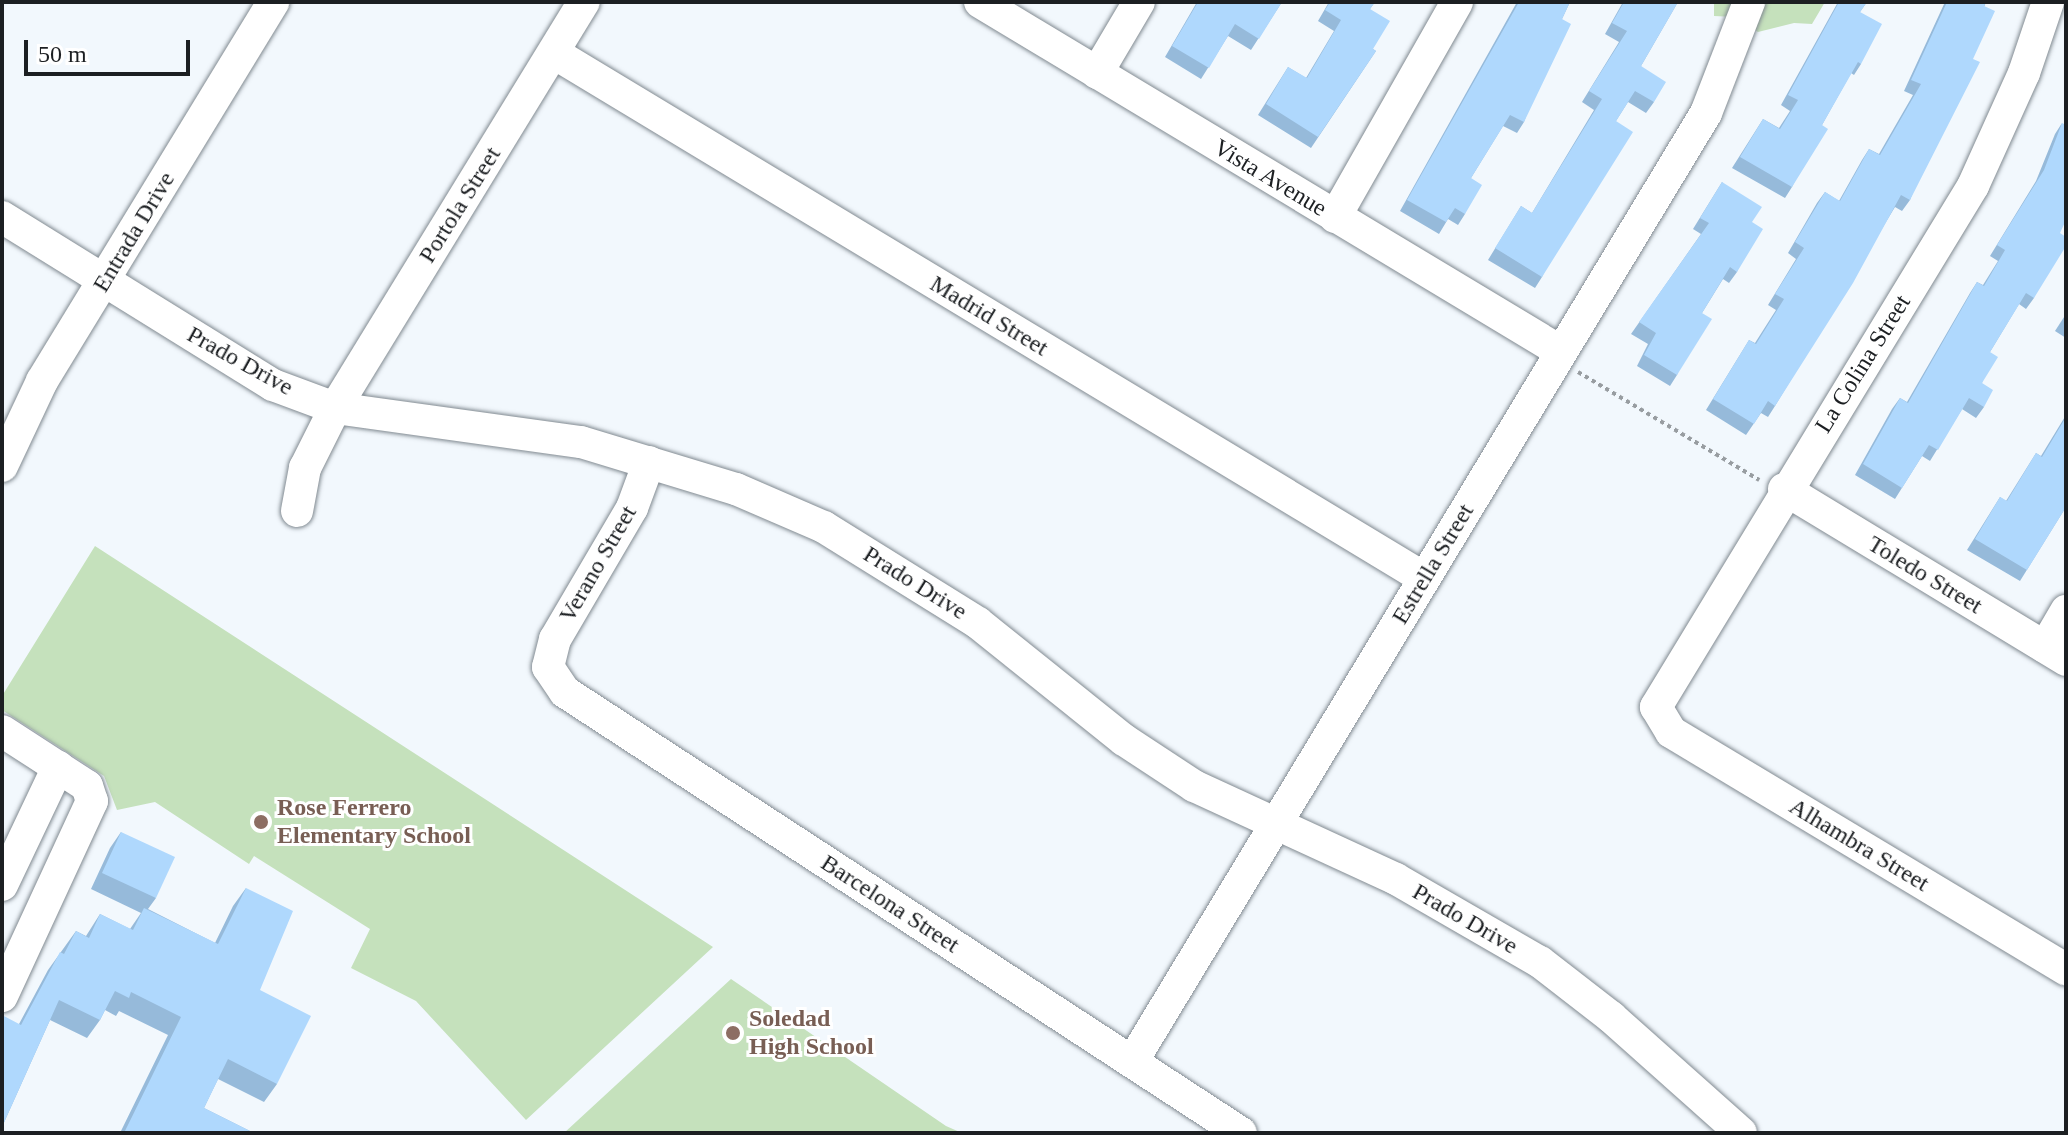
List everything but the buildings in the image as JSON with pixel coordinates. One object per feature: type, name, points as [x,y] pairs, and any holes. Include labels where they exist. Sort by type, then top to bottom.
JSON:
[{"type":"street","name":"Entrada Drive","points":[[2,466],[42,381],[273,2]]},
{"type":"street","name":"Portola Street","points":[[297,511],[305,468],[335,408],[584,2]]},
{"type":"street","name":"Vista Avenue","points":[[980,2],[1568,361]]},
{"type":"street","points":[[1097,73],[1139,2]]},
{"type":"street","points":[[1335,217],[1457,2]]},
{"type":"street","name":"Estrella Street","points":[[1132,1062],[1424,578],[1568,361],[1706,113],[1749,2]]},
{"type":"street","name":"La Colina Street","points":[[1657,715],[1660,692],[1773,486],[1973,186],[2024,73],[2048,2]]},
{"type":"street","name":"Madrid Street","points":[[554,53],[1424,578]]},
{"type":"street","name":"Prado Drive","points":[[2,217],[273,385],[335,408],[407,421],[495,427],[581,442],[749,494],[824,527],[899,570],[978,623],[1124,740],[1194,786],[1276,827],[1419,891],[1540,962],[1611,1017],[1741,1133]]},
{"type":"street","name":"Verano Street","points":[[548,667],[555,639],[632,508],[649,462]]},
{"type":"street","name":"Toledo Street","points":[[1773,486],[2055,654]]},
{"type":"street","points":[[2055,654],[2066,611]]},
{"type":"street","name":"Barcelona Street","points":[[548,667],[565,692],[1241,1133]]},
{"type":"street","name":"Alhambra Street","points":[[1657,715],[1683,739],[2066,969]]},
{"type":"street","points":[[2,731],[87,786],[91,808],[2,996]]},
{"type":"street","points":[[2,885],[58,767]]},
{"type":"path","points":[[1568,361],[1773,486]]},
{"type":"green space","points":[[1714,2],[1825,2],[1812,24],[1794,23],[1758,32],[1735,17],[1714,16]]},
{"type":"green space","points":[[95,546],[713,947],[526,1120],[416,1001],[351,968],[370,929],[254,856],[249,864],[155,802],[117,810],[104,776],[2,710],[2,696]]},
{"type":"green space","name":"Soledad High School","points":[[731,979],[946,1126],[962,1133],[564,1133]]},
{"type":"place","name":"Rose Ferrero Elementary School","points":[[261,822]]},
{"type":"place","name":"Soledad High School","points":[[733,1033]]}]
